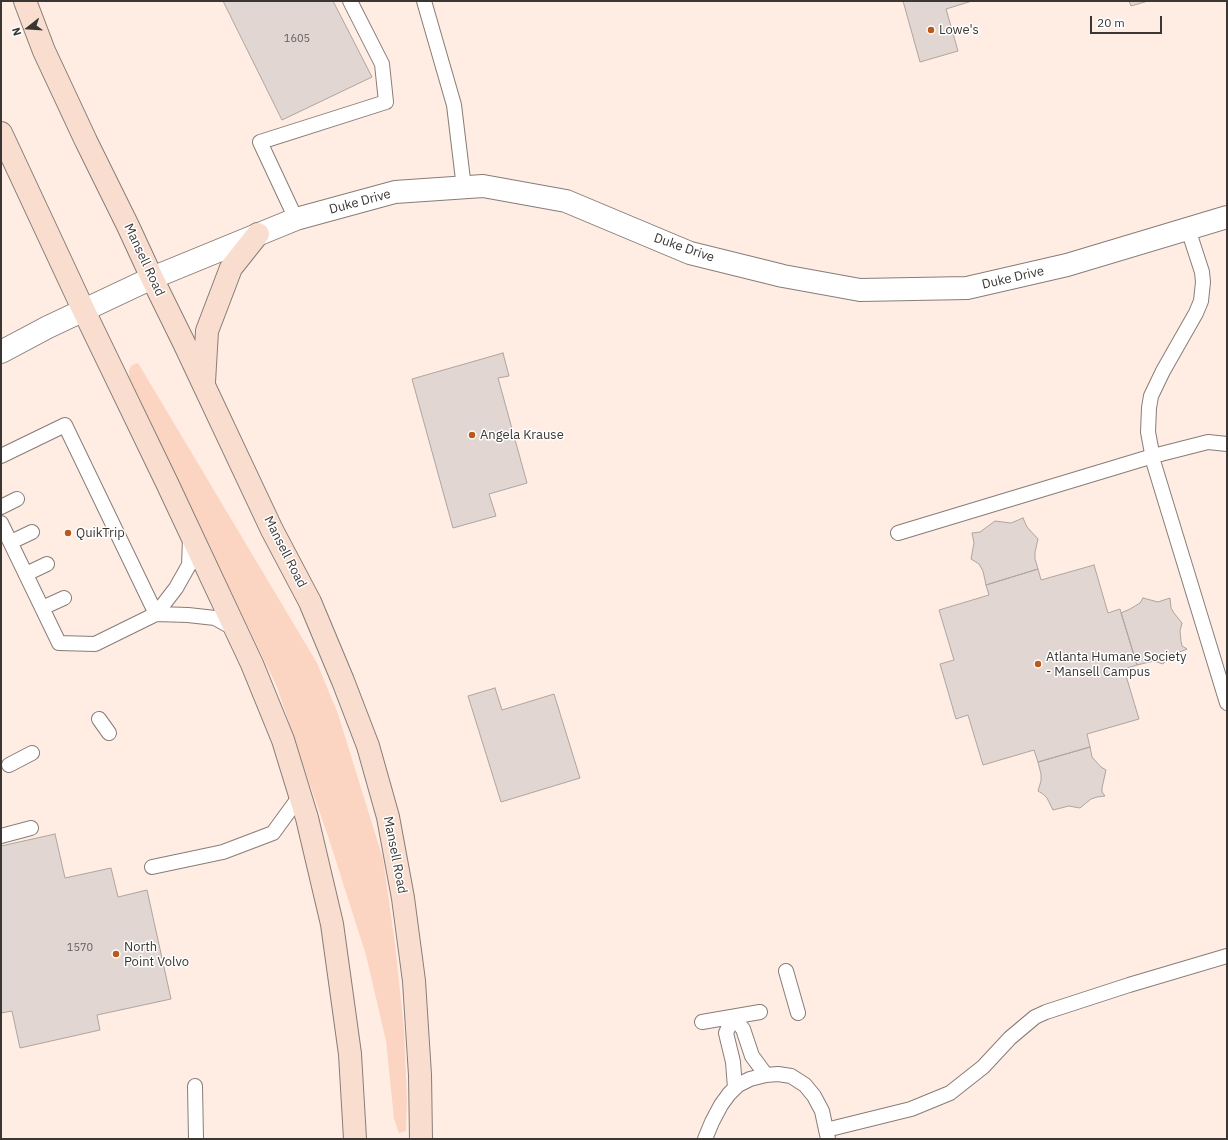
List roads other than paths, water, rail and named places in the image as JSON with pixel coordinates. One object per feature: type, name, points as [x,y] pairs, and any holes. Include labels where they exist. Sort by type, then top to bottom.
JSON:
[{"type":"main road","name":"Mansell Road","points":[[30,4],[44,51],[86,141],[128,226],[272,530],[310,602],[368,746],[388,817],[403,898],[414,981],[420,1075],[421,1139]]},
{"type":"main road","points":[[1,133],[252,664],[283,740],[307,818],[332,924],[350,1054],[355,1139]]},
{"type":"main road","points":[[204,385],[207,331],[231,268],[258,234]]},
{"type":"street","name":"Duke Drive","points":[[1,352],[152,278],[258,234],[296,219],[395,192],[483,186],[566,201],[690,253],[783,276],[860,290],[967,288],[1067,265],[1227,217]]},
{"type":"lane","points":[[296,219],[260,142],[386,102],[382,64],[350,1]]},
{"type":"lane","points":[[424,1],[454,105],[464,188]]},
{"type":"lane","points":[[1188,229],[1202,272],[1203,290],[1201,301],[1151,396],[1148,432],[1153,456],[1227,703]]},
{"type":"lane","points":[[1,456],[65,425],[79,468],[110,533],[127,567],[156,614]]},
{"type":"lane","points":[[898,533],[1153,456],[1208,442],[1227,444]]},
{"type":"lane","points":[[1,507],[16,499]]},
{"type":"lane","points":[[1,523],[59,643],[95,644],[156,614],[176,588],[189,565],[191,533]]},
{"type":"lane","points":[[10,542],[32,532]]},
{"type":"lane","points":[[26,574],[48,564]]},
{"type":"lane","points":[[42,608],[64,598]]},
{"type":"lane","points":[[156,614],[215,618],[236,630]]},
{"type":"lane","points":[[99,719],[109,733]]},
{"type":"lane","points":[[9,765],[32,753]]},
{"type":"lane","points":[[152,867],[223,852],[273,832],[300,796]]},
{"type":"lane","points":[[1,836],[31,828]]},
{"type":"lane","points":[[705,1139],[721,1105],[735,1088],[750,1079],[778,1074],[791,1076],[805,1085],[814,1096],[822,1111],[827,1135],[911,1109],[950,1093],[983,1067],[1010,1038],[1035,1017],[1046,1012],[1227,956]]},
{"type":"lane","points":[[786,971],[798,1013]]},
{"type":"lane","points":[[702,1022],[733,1018],[760,1012]]},
{"type":"lane","points":[[733,1018],[743,1029],[752,1056],[766,1075]]},
{"type":"lane","points":[[733,1018],[726,1033],[733,1062],[735,1088]]},
{"type":"lane","points":[[195,1086],[196,1139]]},
{"type":"place","name":"Lowe's","points":[[931,30]]},
{"type":"place","name":"Angela Krause","points":[[472,435]]},
{"type":"place","name":"QuikTrip","points":[[68,533]]},
{"type":"place","name":"Atlanta Humane Society - Mansell Campus","points":[[1038,664]]},
{"type":"place","name":"North Point Volvo","points":[[116,954]]}]
